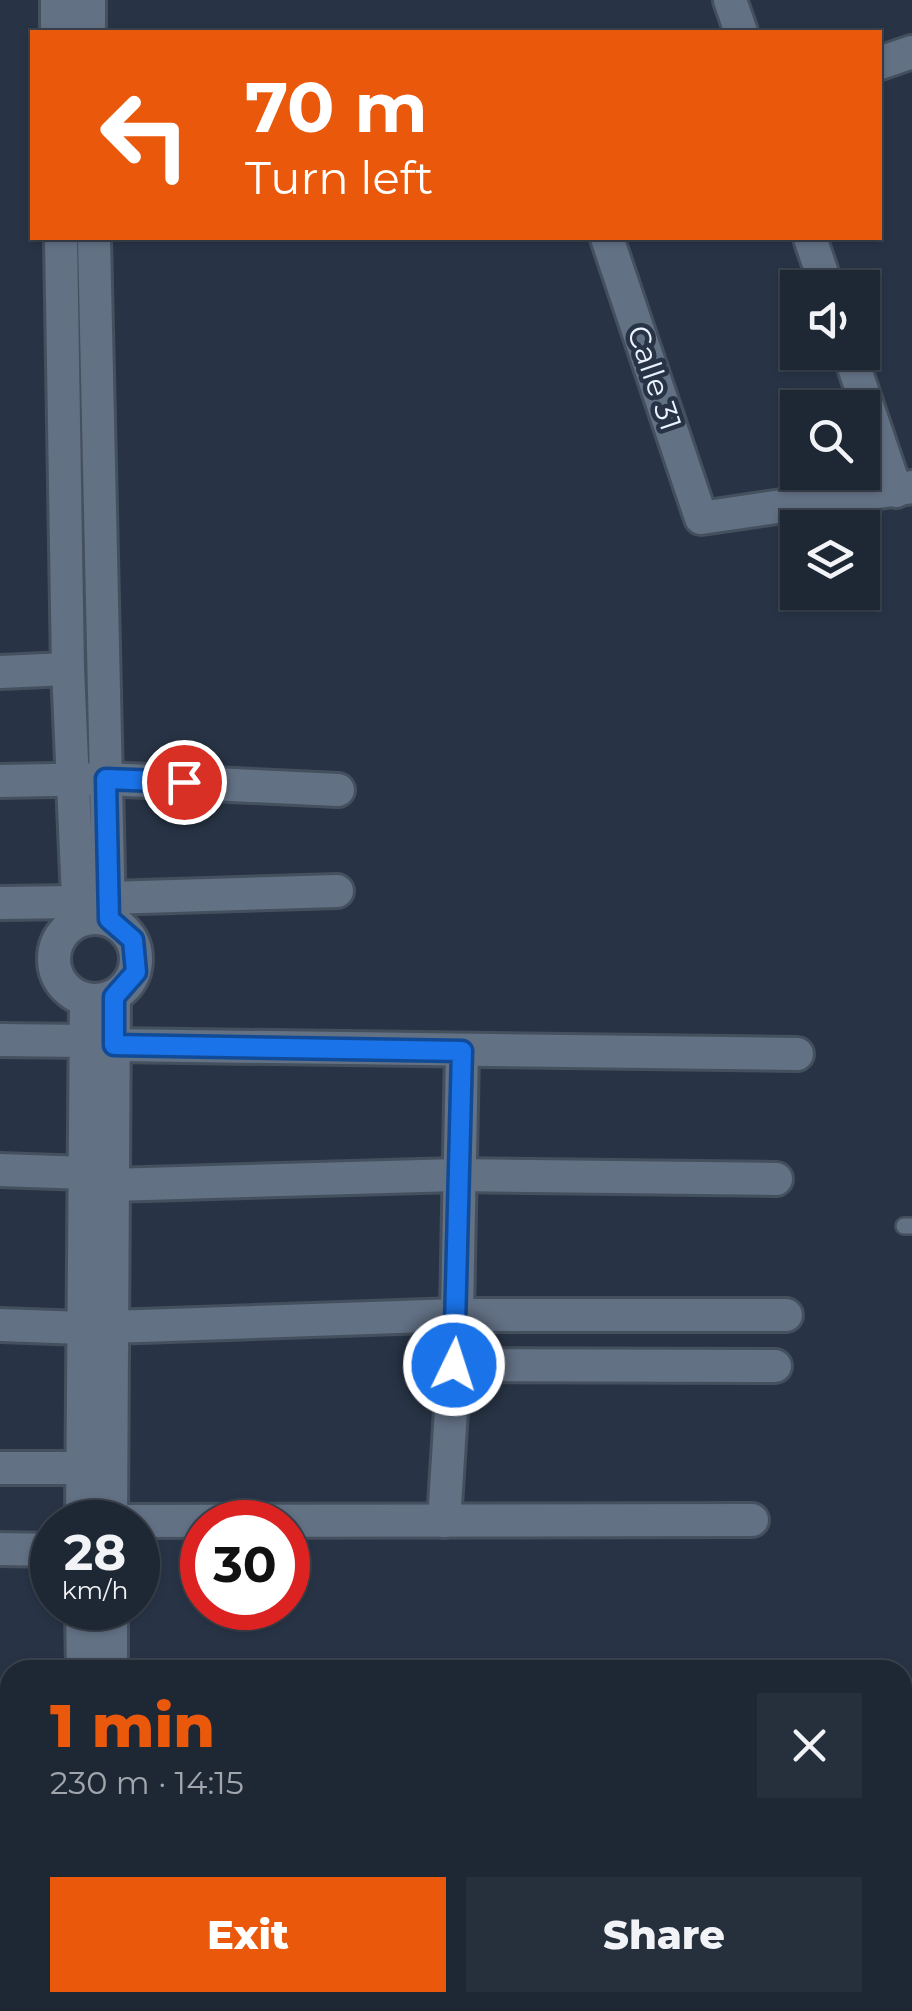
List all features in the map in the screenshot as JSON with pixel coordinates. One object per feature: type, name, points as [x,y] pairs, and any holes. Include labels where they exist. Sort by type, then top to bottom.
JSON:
[{"type":"street","points":[[57,0],[58,30]]},
{"type":"street","points":[[89,0],[90,30]]},
{"type":"street","points":[[730,0],[740,30]]},
{"type":"street","points":[[882,62],[912,52]]},
{"type":"street","points":[[61,240],[72,778],[93,910],[133,940],[136,972],[100,998]]},
{"type":"street","points":[[94,240],[106,779],[93,910],[59,937],[54,962],[64,986],[100,998]]},
{"type":"street","name":"Calle 31","points":[[607,240],[701,518],[904,489]]},
{"type":"street","points":[[811,240],[821,270]]},
{"type":"street","points":[[856,370],[904,489]]},
{"type":"street","points":[[0,672],[68,669]]},
{"type":"street","points":[[0,782],[72,778],[338,790]]},
{"type":"street","points":[[0,903],[93,910],[337,891]]},
{"type":"street","points":[[100,998],[97,1327],[109,1500]]},
{"type":"street","points":[[0,1040],[797,1054]]},
{"type":"street","points":[[444,1521],[457,1315],[462,1051]]},
{"type":"street","points":[[0,1170],[98,1179],[457,1174],[776,1179]]},
{"type":"street","points":[[0,1324],[97,1327],[457,1315],[786,1314]]},
{"type":"street","points":[[82,1500],[97,1327]]},
{"type":"street","points":[[454,1365],[775,1366]]},
{"type":"street","points":[[0,1468],[82,1468]]},
{"type":"street","points":[[160,1522],[752,1520]]},
{"type":"street","points":[[0,1550],[30,1550]]},
{"type":"street","points":[[82,1630],[82,1660]]},
{"type":"street","points":[[111,1630],[111,1660]]},
{"type":"route","points":[[184,782],[106,779],[109,919],[133,940],[136,972],[114,997],[114,1045],[462,1051],[454,1365]]}]
